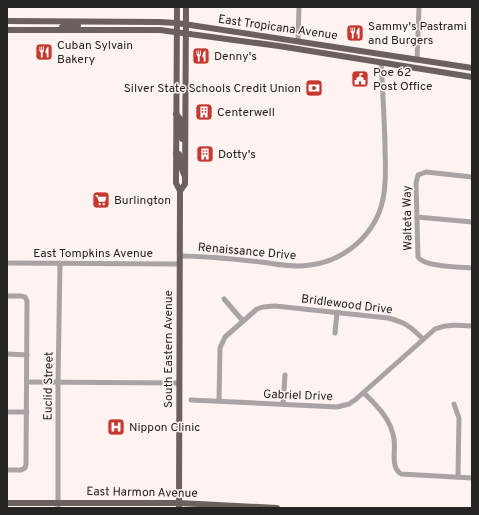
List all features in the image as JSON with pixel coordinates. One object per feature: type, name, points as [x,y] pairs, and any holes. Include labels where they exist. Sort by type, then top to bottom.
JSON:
[{"type":"main road","name":"South Eastern Avenue","points":[[177,7],[176,184],[180,191],[179,505]]},
{"type":"main road","name":"South Eastern Avenue","points":[[180,191],[185,184],[186,7]]},
{"type":"main road","name":"East Tropicana Avenue","points":[[7,21],[177,23],[472,68]]},
{"type":"main road","points":[[34,30],[38,27],[63,22]]},
{"type":"main road","points":[[62,30],[62,27],[65,26],[102,22]]},
{"type":"main road","name":"East Tropicana Avenue","points":[[7,30],[145,30],[176,33],[279,46],[472,77]]},
{"type":"main road","points":[[279,46],[285,43],[296,44],[298,41]]},
{"type":"main road","points":[[299,49],[302,46],[315,47],[321,44]]},
{"type":"main road","points":[[397,65],[403,62],[414,63],[417,60]]},
{"type":"main road","points":[[414,68],[417,64],[430,65],[436,63]]},
{"type":"main road","points":[[176,114],[181,120],[181,137],[182,139],[185,139]]},
{"type":"main road","points":[[176,153],[181,157],[181,170],[185,176]]},
{"type":"main road","name":"East Harmon Avenue","points":[[7,503],[277,508]]},
{"type":"street","points":[[298,41],[299,7]]},
{"type":"street","points":[[417,60],[420,7]]},
{"type":"street","name":"Renaissance Drive","points":[[180,256],[202,256],[292,266],[309,266],[326,262],[343,255],[357,244],[369,231],[378,216],[383,200],[385,182],[384,93],[381,62]]},
{"type":"street","name":"Walteta Way","points":[[472,177],[426,172],[418,175],[416,183],[418,257],[420,260],[428,264],[472,268]]},
{"type":"street","points":[[417,217],[472,222]]},
{"type":"street","name":"East Tompkins Avenue","points":[[7,263],[180,264]]},
{"type":"street","name":"Euclid Street","points":[[58,505],[60,263]]},
{"type":"street","points":[[7,296],[21,296],[25,297],[27,301],[26,464],[25,468],[21,470],[7,470]]},
{"type":"street","points":[[219,401],[220,348],[225,337],[243,321],[224,299]]},
{"type":"street","name":"Bridlewood Drive","points":[[243,321],[257,309],[263,307],[275,306],[337,312],[388,318],[404,322],[414,330],[422,340]]},
{"type":"street","points":[[335,333],[337,312]]},
{"type":"street","name":"Gabriel Drive","points":[[191,400],[337,407],[349,404],[435,329],[441,326],[472,326]]},
{"type":"street","points":[[7,354],[27,355]]},
{"type":"street","points":[[283,404],[284,375]]},
{"type":"street","points":[[27,382],[179,383]]},
{"type":"street","points":[[364,392],[384,413],[393,432],[395,441],[395,464],[397,471],[401,474],[472,478]]},
{"type":"street","points":[[454,404],[459,418],[458,477]]},
{"type":"street","points":[[7,412],[27,412]]},
{"type":"place","name":"Sammy's Pastrami and Burgers","points":[[355,33]]},
{"type":"place","name":"Cuban Sylvain Bakery","points":[[44,52]]},
{"type":"place","name":"Denny's","points":[[201,56]]},
{"type":"place","name":"Poe 62 Post Office","points":[[360,79]]},
{"type":"place","name":"Silver State Schools Credit Union","points":[[314,88]]},
{"type":"place","name":"Centerwell","points":[[204,112]]},
{"type":"place","name":"Dotty's","points":[[205,154]]},
{"type":"place","name":"Burlington","points":[[101,200]]},
{"type":"place","name":"Nippon Clinic","points":[[116,427]]}]
